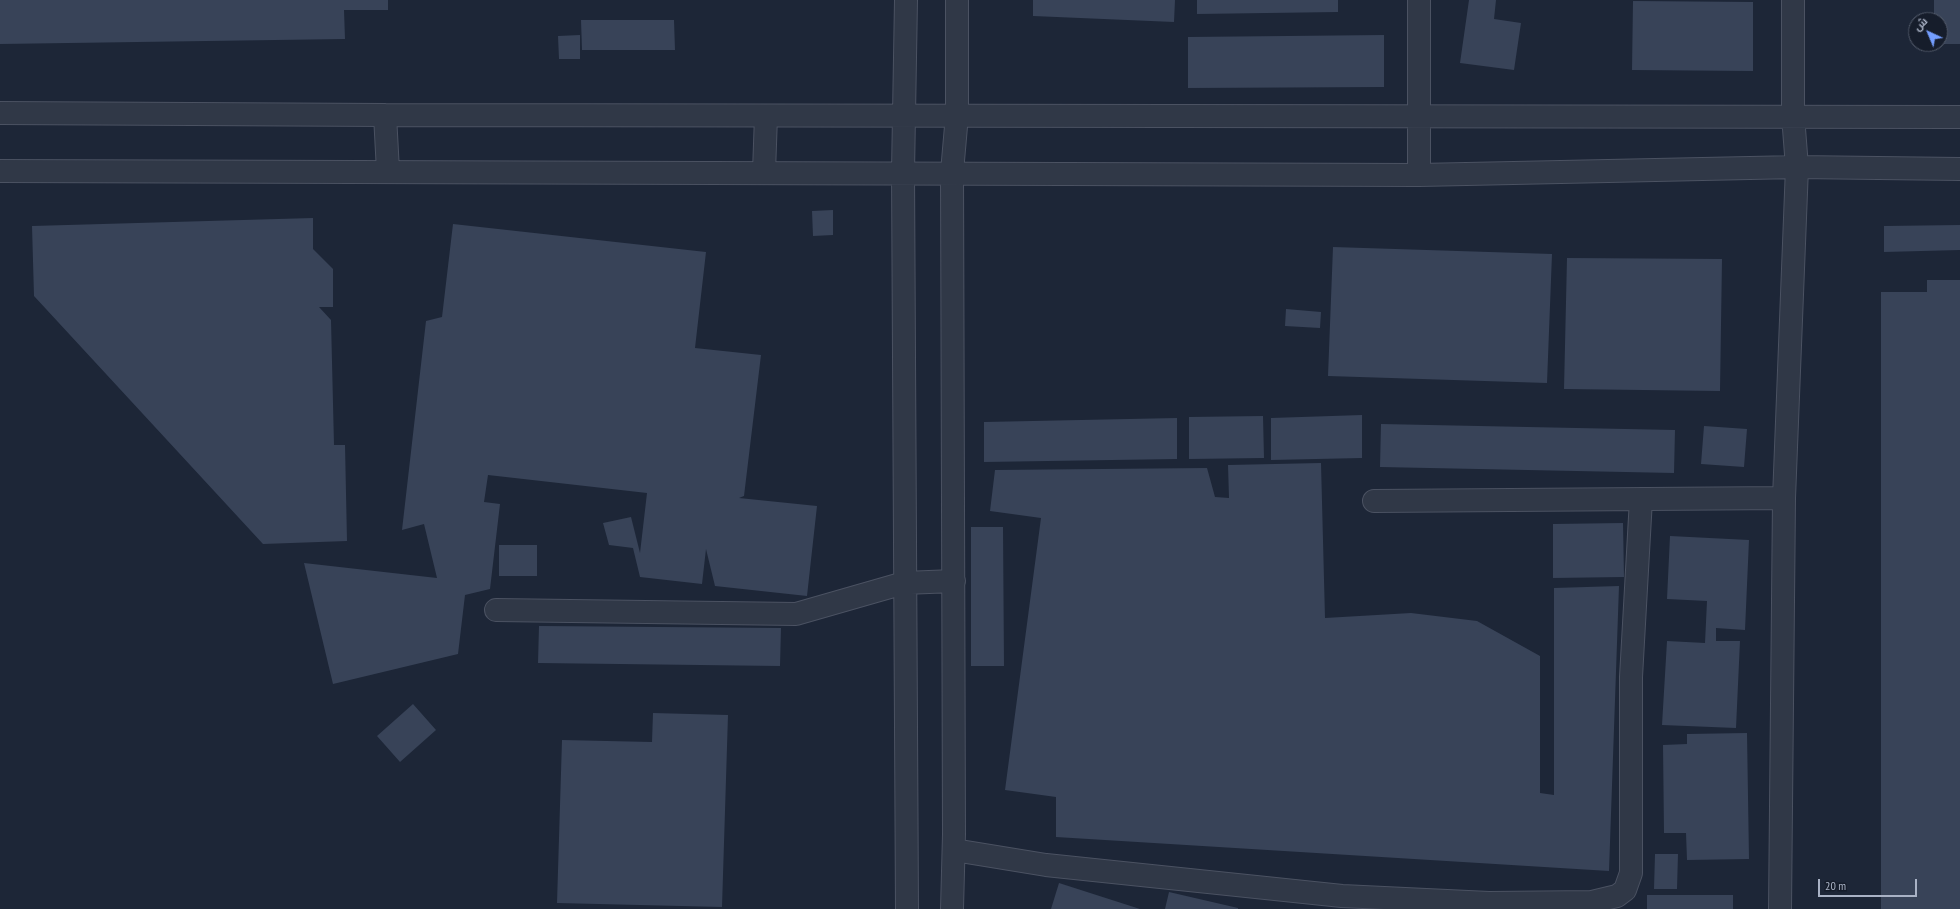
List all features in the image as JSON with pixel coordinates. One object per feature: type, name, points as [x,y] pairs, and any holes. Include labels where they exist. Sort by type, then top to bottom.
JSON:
[{"type":"street","points":[[906,0],[903,172],[904,583],[907,909]]},
{"type":"street","points":[[952,909],[954,850],[954,581],[952,172],[957,115],[957,0]]},
{"type":"street","points":[[1419,0],[1419,175]]},
{"type":"street","points":[[1780,909],[1784,498],[1797,167],[1793,116],[1793,0]]},
{"type":"street","points":[[0,113],[766,116],[1793,116],[1960,118]]},
{"type":"street","points":[[385,115],[388,171]]},
{"type":"street","points":[[764,172],[766,116]]},
{"type":"street","points":[[0,171],[952,172],[1419,175],[1797,167],[1960,168]]},
{"type":"street","points":[[1374,502],[1784,498]]},
{"type":"street","points":[[954,850],[1046,865],[1342,896],[1489,903],[1592,902],[1617,896],[1625,890],[1631,873],[1632,677],[1641,499]]},
{"type":"street","points":[[496,610],[796,614],[904,583],[954,581]]},
{"type":"building","points":[[0,0],[388,0],[388,10],[344,10],[345,39],[0,44]]},
{"type":"building","points":[[1033,0],[1175,0],[1174,22],[1033,16]]},
{"type":"building","points":[[1197,0],[1338,0],[1338,12],[1197,14]]},
{"type":"building","points":[[1469,0],[1496,0],[1494,19],[1521,23],[1514,70],[1460,63]]},
{"type":"building","points":[[1934,0],[1960,0],[1960,44],[1948,44],[1948,12],[1934,12]]},
{"type":"building","points":[[1633,1],[1753,2],[1753,71],[1632,70]]},
{"type":"building","points":[[581,20],[674,20],[675,50],[582,50]]},
{"type":"building","points":[[580,35],[580,59],[559,59],[558,36]]},
{"type":"building","points":[[1384,35],[1384,87],[1188,88],[1188,37]]},
{"type":"building","points":[[833,210],[833,235],[813,236],[812,211]]},
{"type":"building","points":[[313,218],[313,249],[333,269],[333,307],[319,307],[331,320],[334,445],[345,445],[347,541],[263,544],[34,296],[32,226]]},
{"type":"building","points":[[453,224],[706,252],[695,348],[761,355],[744,496],[739,498],[817,506],[807,596],[715,586],[706,549],[702,584],[640,577],[633,548],[609,545],[603,523],[631,517],[640,553],[647,493],[488,475],[484,502],[500,504],[490,589],[465,595],[458,654],[333,684],[304,563],[437,578],[424,524],[402,530],[426,321],[442,317]]},
{"type":"building","points":[[1960,225],[1960,250],[1884,252],[1884,226]]},
{"type":"building","points":[[1333,247],[1552,254],[1547,383],[1328,376]]},
{"type":"building","points":[[1567,258],[1722,259],[1720,391],[1564,389]]},
{"type":"building","points":[[1927,280],[1960,280],[1960,909],[1881,909],[1881,292],[1927,292]]},
{"type":"building","points":[[1286,309],[1321,312],[1320,328],[1285,326]]},
{"type":"building","points":[[1362,415],[1362,458],[1271,460],[1271,418]]},
{"type":"building","points":[[1263,416],[1264,458],[1189,459],[1189,417]]},
{"type":"building","points":[[1177,418],[1177,459],[984,462],[984,422]]},
{"type":"building","points":[[1381,424],[1675,430],[1674,473],[1380,467]]},
{"type":"building","points":[[1704,426],[1747,429],[1744,467],[1701,464]]},
{"type":"building","points":[[1321,463],[1325,618],[1411,613],[1477,621],[1540,656],[1540,793],[1554,795],[1554,588],[1619,586],[1609,871],[1056,837],[1056,797],[1005,790],[1041,518],[990,511],[995,470],[1207,468],[1215,497],[1229,498],[1228,465]]},
{"type":"building","points":[[1623,523],[1624,577],[1553,578],[1553,524]]},
{"type":"building","points":[[971,527],[1003,527],[1004,666],[971,666]]},
{"type":"building","points":[[1670,536],[1749,540],[1745,630],[1716,628],[1716,641],[1740,641],[1736,728],[1662,725],[1667,641],[1705,643],[1707,601],[1667,599]]},
{"type":"building","points":[[499,545],[537,545],[537,576],[499,576]]},
{"type":"building","points":[[539,626],[781,628],[780,666],[538,663]]},
{"type":"building","points":[[413,704],[436,730],[400,762],[377,736]]},
{"type":"building","points":[[653,713],[728,715],[722,907],[557,903],[562,740],[652,742]]},
{"type":"building","points":[[1747,733],[1749,859],[1687,860],[1686,833],[1664,833],[1663,745],[1687,744],[1687,734]]},
{"type":"building","points":[[1655,854],[1678,854],[1677,889],[1654,889]]},
{"type":"building","points":[[1059,883],[1140,909],[1051,909]]},
{"type":"building","points":[[1169,892],[1238,908],[1238,909],[1165,909]]},
{"type":"building","points":[[1647,895],[1733,895],[1733,909],[1647,909]]}]
